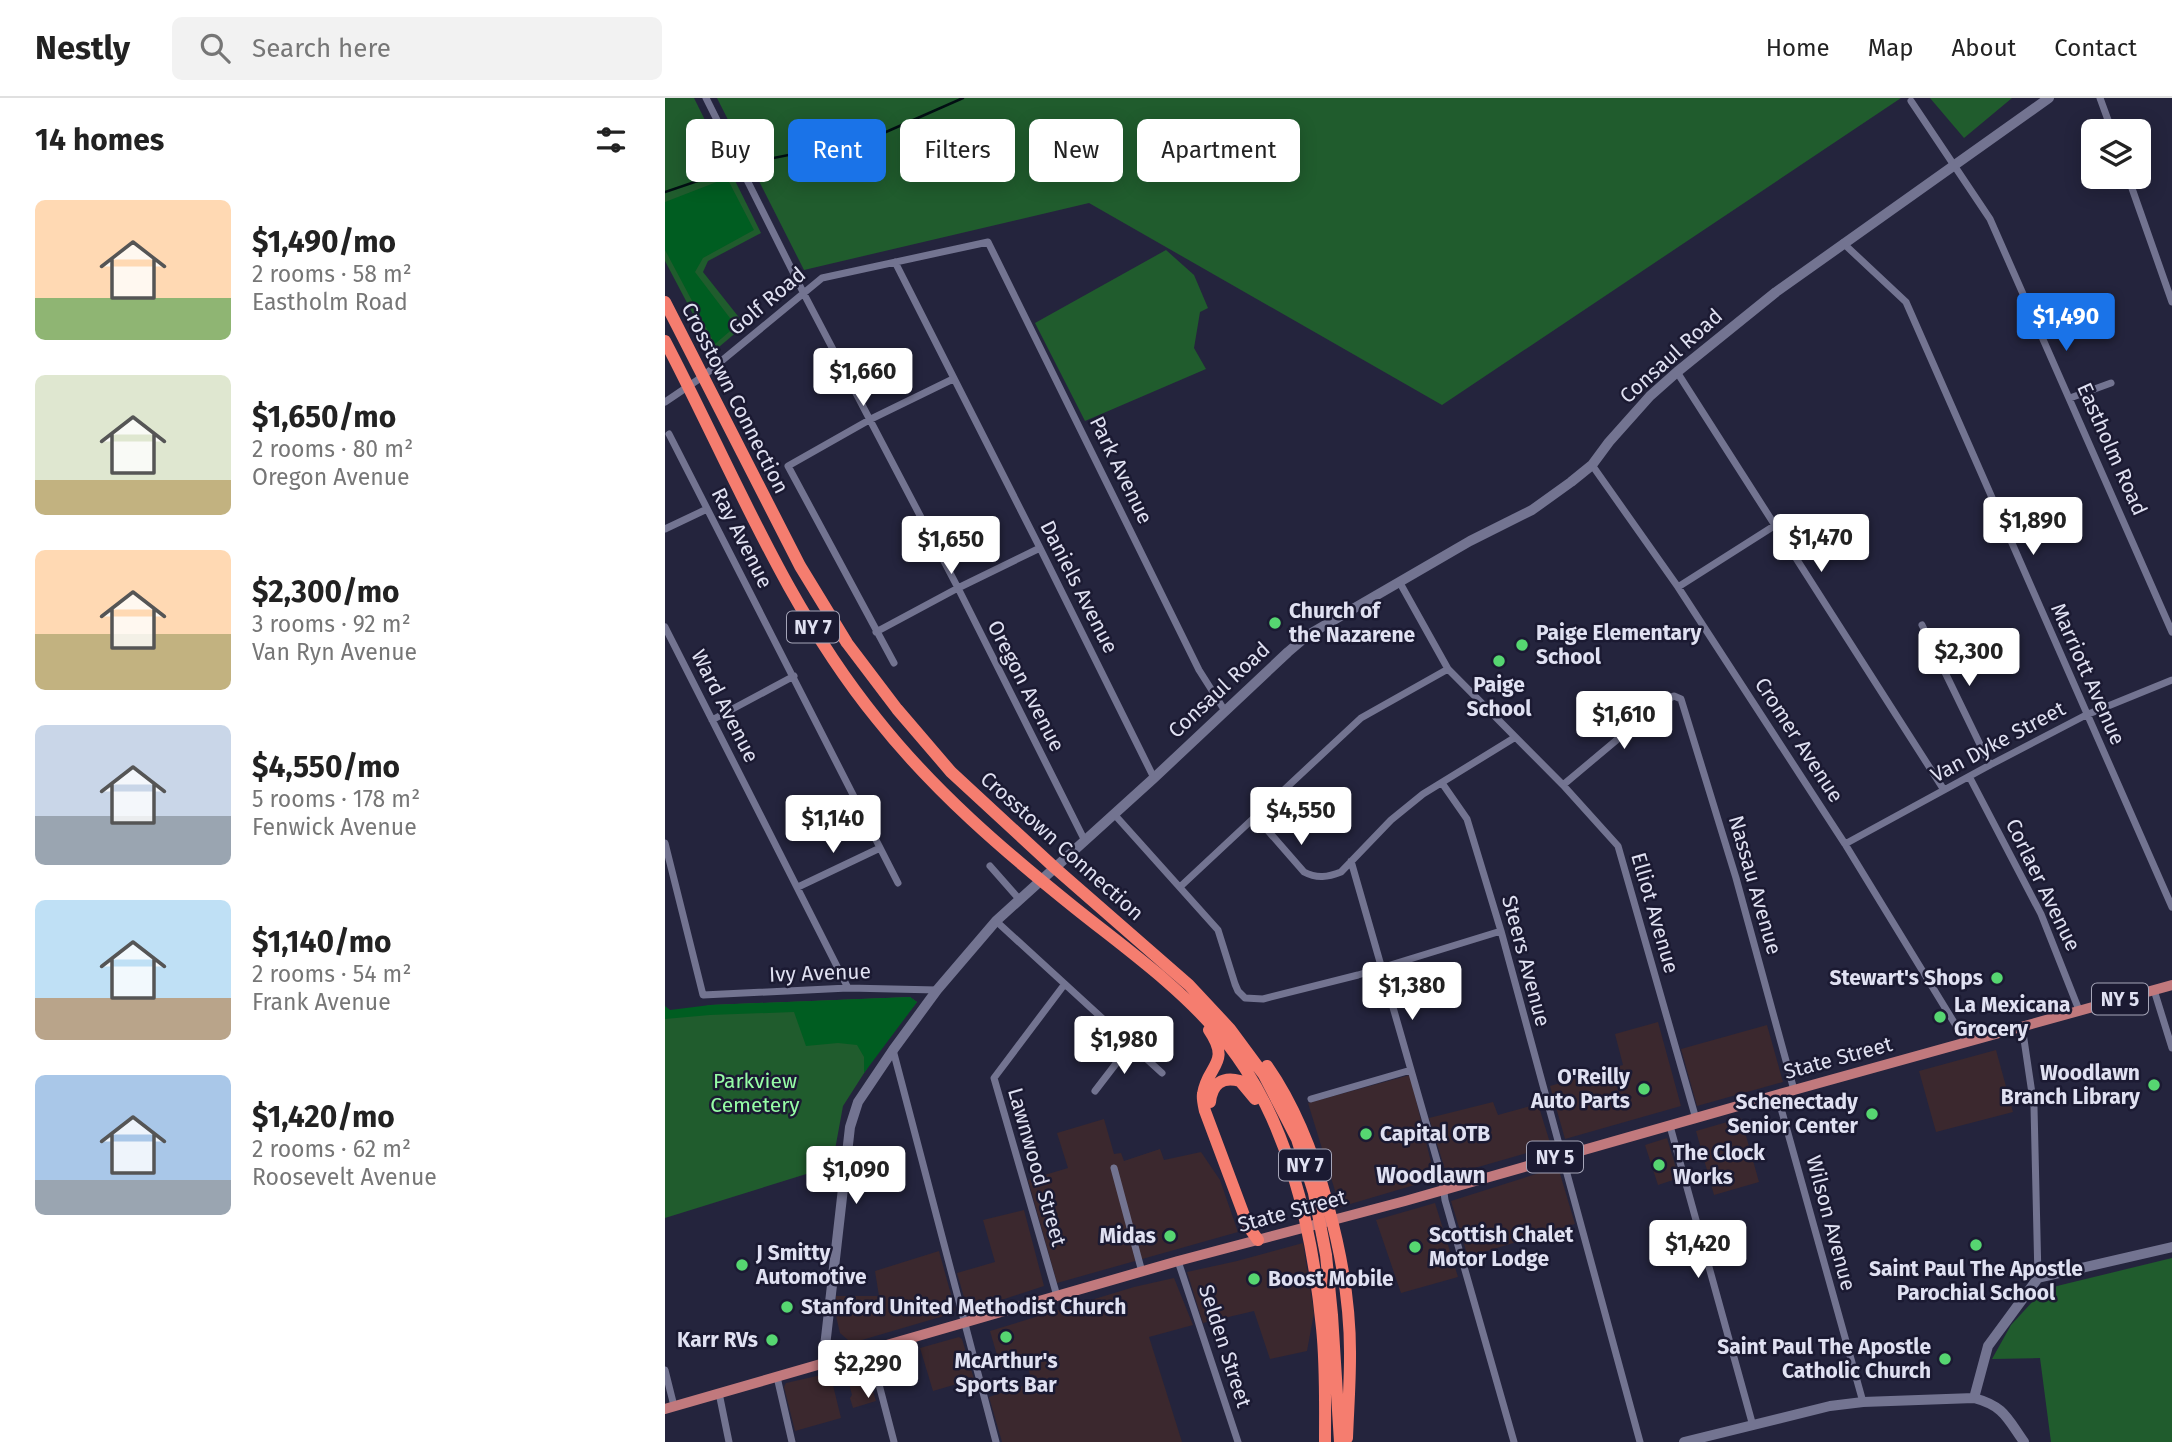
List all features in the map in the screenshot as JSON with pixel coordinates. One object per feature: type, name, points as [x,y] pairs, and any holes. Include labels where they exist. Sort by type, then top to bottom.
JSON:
[{"type":"highway","name":"Crosstown Connection","points":[[665,302],[800,566],[847,643],[897,709],[951,772],[1055,868],[1189,985],[1230,1029],[1264,1075],[1297,1139],[1314,1193],[1326,1255],[1338,1383],[1340,1442]]},
{"type":"highway","name":"Crosstown Connection","points":[[665,341],[782,576],[831,656],[877,719],[929,779],[987,835],[1186,999],[1222,1037],[1254,1083],[1281,1140],[1296,1185],[1314,1263],[1322,1329],[1325,1442]]},
{"type":"highway","points":[[1189,985],[1230,1019],[1274,1075],[1291,1106],[1314,1160],[1342,1268],[1348,1315],[1350,1356],[1347,1442]]},
{"type":"highway","points":[[1186,999],[1212,1034],[1219,1050],[1218,1064],[1208,1079],[1202,1096],[1205,1111],[1248,1226],[1258,1240]]},
{"type":"highway","points":[[1258,1240],[1256,1223],[1211,1111],[1212,1089],[1224,1079],[1240,1081],[1270,1117]]},
{"type":"main road","name":"State Street","points":[[670,1407],[1178,1261],[1444,1190],[1777,1094],[2172,985]]},
{"type":"street","name":"Oregon Avenue","points":[[706,98],[1085,841]]},
{"type":"street","name":"Consaul Road","points":[[824,1364],[850,1127],[858,1102],[937,990],[996,922],[1308,635],[1471,541],[1532,510],[1592,465],[1650,396],[1776,292],[2049,98]]},
{"type":"street","points":[[2100,98],[2108,119]]},
{"type":"street","name":"Eastholm Road","points":[[1911,101],[1990,219],[2172,632]]},
{"type":"street","points":[[2132,189],[2172,302]]},
{"type":"street","name":"Golf Road","points":[[665,402],[702,377],[822,278],[988,242]]},
{"type":"street","name":"Park Avenue","points":[[988,242],[1199,670],[1225,711]]},
{"type":"street","name":"Marriott Avenue","points":[[1843,243],[1906,302],[2172,907]]},
{"type":"street","name":"Daniels Avenue","points":[[895,262],[1041,548],[1154,778]]},
{"type":"street","points":[[1677,372],[1944,790]]},
{"type":"street","points":[[894,663],[788,466],[871,419],[953,379]]},
{"type":"street","points":[[2070,398],[2111,383]]},
{"type":"street","name":"Ray Avenue","points":[[669,434],[898,883]]},
{"type":"street","name":"Cromer Avenue","points":[[1592,465],[1678,587],[1845,844],[1966,1042]]},
{"type":"street","points":[[665,529],[707,509]]},
{"type":"street","points":[[1678,587],[1774,526]]},
{"type":"street","points":[[876,632],[1041,548]]},
{"type":"street","name":"Elliot Avenue","points":[[1400,583],[1448,669],[1563,785],[1618,846],[1696,1119]]},
{"type":"street","points":[[1922,625],[1990,765]]},
{"type":"street","name":"Ward Avenue","points":[[665,627],[848,988]]},
{"type":"street","points":[[1181,886],[1361,718],[1448,669]]},
{"type":"street","points":[[712,720],[794,676]]},
{"type":"street","name":"Van Dyke Street","points":[[1845,844],[2086,715],[2172,680]]},
{"type":"street","name":"Nassau Avenue","points":[[1563,785],[1653,710],[1674,696],[1681,699],[1735,878],[1794,1090]]},
{"type":"street","points":[[1256,817],[1304,872],[1312,876],[1332,876],[1341,872],[1391,821],[1423,794],[1514,738]]},
{"type":"street","name":"Corlaer Avenue","points":[[1970,778],[2041,914],[2079,1010]]},
{"type":"street","name":"Steers Avenue","points":[[1442,783],[1467,819],[1501,931],[1640,1442]]},
{"type":"street","points":[[1114,814],[1218,930],[1235,984],[1245,998],[1263,999],[1383,967],[1501,931]]},
{"type":"street","name":"Ivy Avenue","points":[[665,843],[703,995],[848,988],[937,990]]},
{"type":"street","points":[[798,887],[880,848]]},
{"type":"street","points":[[1351,861],[1383,967],[1514,1442]]},
{"type":"street","points":[[990,866],[1019,899]]},
{"type":"street","points":[[996,922],[1162,1073]]},
{"type":"street","name":"Lawnwood Street","points":[[1057,1296],[994,1078],[1064,985]]},
{"type":"street","points":[[2154,990],[2172,1048]]},
{"type":"street","points":[[1974,1398],[1989,1346],[2038,1278],[2034,1107],[2022,1026]]},
{"type":"street","points":[[1095,1091],[1131,1044]]},
{"type":"street","points":[[893,1050],[996,1442]]},
{"type":"street","points":[[1311,1099],[1411,1070]]},
{"type":"street","name":"Wilson Avenue","points":[[1777,1094],[1863,1402]]},
{"type":"street","points":[[1670,1126],[1753,1426]]},
{"type":"street","points":[[1114,1168],[1142,1272]]},
{"type":"street","points":[[2038,1278],[2172,1247]]},
{"type":"street","name":"Selden Street","points":[[1178,1261],[1238,1442]]},
{"type":"street","points":[[870,1350],[894,1442]]},
{"type":"street","points":[[665,1370],[670,1407]]},
{"type":"street","points":[[777,1377],[792,1442]]},
{"type":"street","points":[[719,1394],[729,1442]]},
{"type":"street","points":[[1684,1442],[1830,1406],[1863,1402],[1974,1398],[1992,1403],[2005,1415],[2024,1442]]},
{"type":"shaded area","points":[[1658,1022],[1681,1106],[1565,1139],[1550,1086],[1623,1065],[1615,1034]]},
{"type":"shaded area","points":[[1767,1025],[1783,1082],[1697,1106],[1681,1049]]},
{"type":"shaded area","points":[[1996,1050],[2013,1112],[1936,1132],[1919,1071]]},
{"type":"shaded area","points":[[1410,1075],[1435,1179],[1340,1207],[1308,1103]]},
{"type":"shaded area","points":[[1493,1102],[1498,1115],[1538,1104],[1551,1146],[1447,1176],[1429,1118]]},
{"type":"shaded area","points":[[1741,1118],[1759,1182],[1714,1195],[1696,1131]]},
{"type":"shaded area","points":[[1104,1119],[1114,1154],[1121,1153],[1124,1161],[1160,1149],[1164,1160],[1201,1152],[1220,1180],[1238,1232],[1057,1283],[1028,1180],[1068,1168],[1057,1133]]},
{"type":"shaded area","points":[[1667,1138],[1679,1178],[1658,1185],[1645,1145]]},
{"type":"shaded area","points":[[1558,1167],[1575,1224],[1468,1257],[1451,1201]]},
{"type":"shaded area","points":[[1435,1203],[1458,1277],[1401,1293],[1376,1220]]},
{"type":"shaded area","points":[[1024,1210],[1044,1286],[968,1311],[957,1273],[995,1262],[983,1220]]},
{"type":"shaded area","points":[[1303,1243],[1314,1313],[1307,1351],[1270,1359],[1254,1311],[1203,1323],[1187,1272]]},
{"type":"shaded area","points":[[939,1251],[954,1313],[855,1342],[840,1333],[836,1316],[836,1296],[879,1296],[875,1271]]},
{"type":"shaded area","points":[[1174,1278],[1193,1325],[1149,1337],[1182,1442],[1002,1442],[989,1397],[1032,1383],[1027,1363],[1001,1369],[990,1331],[1134,1287]]},
{"type":"shaded area","points":[[959,1337],[962,1339],[974,1379],[933,1391],[920,1348]]},
{"type":"shaded area","points":[[865,1365],[876,1401],[853,1408],[845,1369]]},
{"type":"shaded area","points":[[830,1373],[841,1418],[795,1431],[784,1387],[786,1383]]},
{"type":"green space","points":[[665,98],[694,98],[704,119],[686,119],[686,182],[736,182],[761,233],[708,261],[703,272],[745,325],[713,352],[665,261]]},
{"type":"green space","points":[[717,98],[1901,98],[1442,405],[1089,203],[804,270],[759,182],[774,182],[774,119],[728,119]]},
{"type":"green space","points":[[1930,98],[2012,98],[1964,138]]},
{"type":"green space","points":[[717,182],[729,182],[754,230],[703,258],[695,272],[736,326],[715,344],[665,250],[665,202]]},
{"type":"green space","points":[[1166,250],[1194,275],[1208,308],[1200,312],[1194,348],[1206,369],[1085,421],[1035,323]]},
{"type":"green space","name":"Parkview Cemetery","points":[[910,997],[917,1002],[875,1056],[843,1106],[832,1166],[665,1218],[665,1016],[710,1005]]},
{"type":"green space","points":[[910,997],[917,1002],[864,1073],[864,1057],[857,1045],[838,1043],[806,1046],[794,1012],[665,1019],[665,1006],[670,1010],[710,1005]]},
{"type":"green space","points":[[2172,1258],[2172,1442],[2051,1442],[2040,1358],[1992,1359],[2011,1325],[2035,1299],[2057,1286]]},
{"type":"waterway","points":[[774,158],[870,139],[963,98]]},
{"type":"waterway","points":[[665,192],[695,182]]},
{"type":"place","name":"Church of the Nazarene","points":[[1275,623]]},
{"type":"place","name":"Paige Elementary School","points":[[1522,645]]},
{"type":"place","name":"Paige School","points":[[1499,661]]},
{"type":"place","name":"Stewart's Shops","points":[[1997,978]]},
{"type":"place","name":"La Mexicana Grocery","points":[[1940,1017]]},
{"type":"place","name":"Woodlawn Branch Library","points":[[2154,1085]]},
{"type":"place","name":"O'Reilly Auto Parts","points":[[1644,1089]]},
{"type":"place","name":"Schenectady Senior Center","points":[[1872,1114]]},
{"type":"place","name":"Capital OTB","points":[[1366,1134]]},
{"type":"place","name":"The Clock Works","points":[[1659,1165]]},
{"type":"place","name":"Midas","points":[[1170,1236]]},
{"type":"place","name":"Saint Paul The Apostle Parochial School","points":[[1976,1245]]},
{"type":"place","name":"Scottish Chalet Motor Lodge","points":[[1415,1247]]},
{"type":"place","name":"J Smitty Automotive","points":[[742,1265]]},
{"type":"place","name":"Boost Mobile","points":[[1254,1279]]},
{"type":"place","name":"Stanford United Methodist Church","points":[[787,1307]]},
{"type":"place","name":"McArthur's Sports Bar","points":[[1006,1337]]},
{"type":"place","name":"Karr RVs","points":[[772,1340]]},
{"type":"place","name":"Saint Paul The Apostle Catholic Church","points":[[1945,1359]]},
{"type":"district","name":"Woodlawn","points":[[1431,1175]]}]
